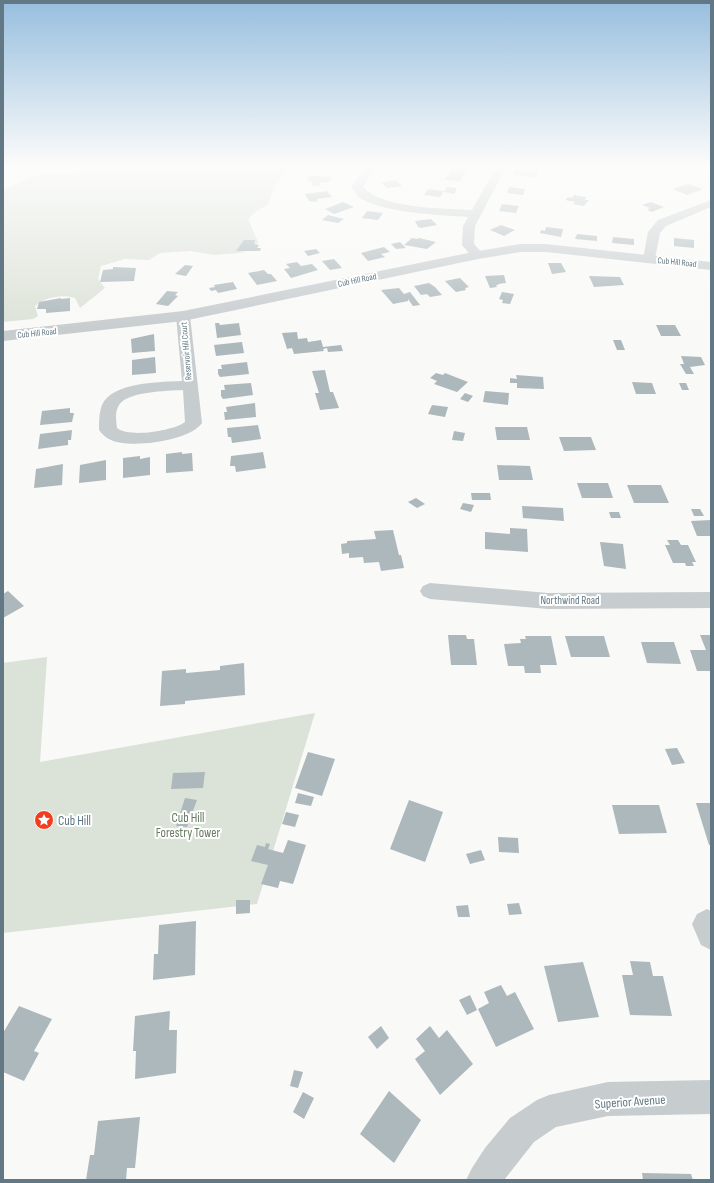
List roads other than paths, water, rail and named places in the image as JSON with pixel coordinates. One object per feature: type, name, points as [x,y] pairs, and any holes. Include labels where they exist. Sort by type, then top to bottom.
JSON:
[{"type":"street","points":[[471,222],[469,226],[468,245],[478,255]]},
{"type":"street","points":[[649,259],[652,237],[664,222]]},
{"type":"street","name":"Cub Hill Road","points":[[3,336],[183,316],[478,255],[534,248],[711,266]]},
{"type":"street","name":"Reservoir Hill Court","points":[[183,316],[194,423],[190,427],[174,433],[132,438],[120,438],[113,435],[108,430],[109,407],[117,397],[134,390],[189,385]]},
{"type":"street","name":"Northwind Road","points":[[430,591],[548,601],[711,600]]},
{"type":"street","name":"Superior Avenue","points":[[484,1180],[522,1130],[548,1112],[608,1099],[711,1097]]},
{"type":"place","name":"Cub Hill","points":[[44,820]]},
{"type":"park label","name":"Cub Hill Forestry Tower","points":[[188,824]]}]
